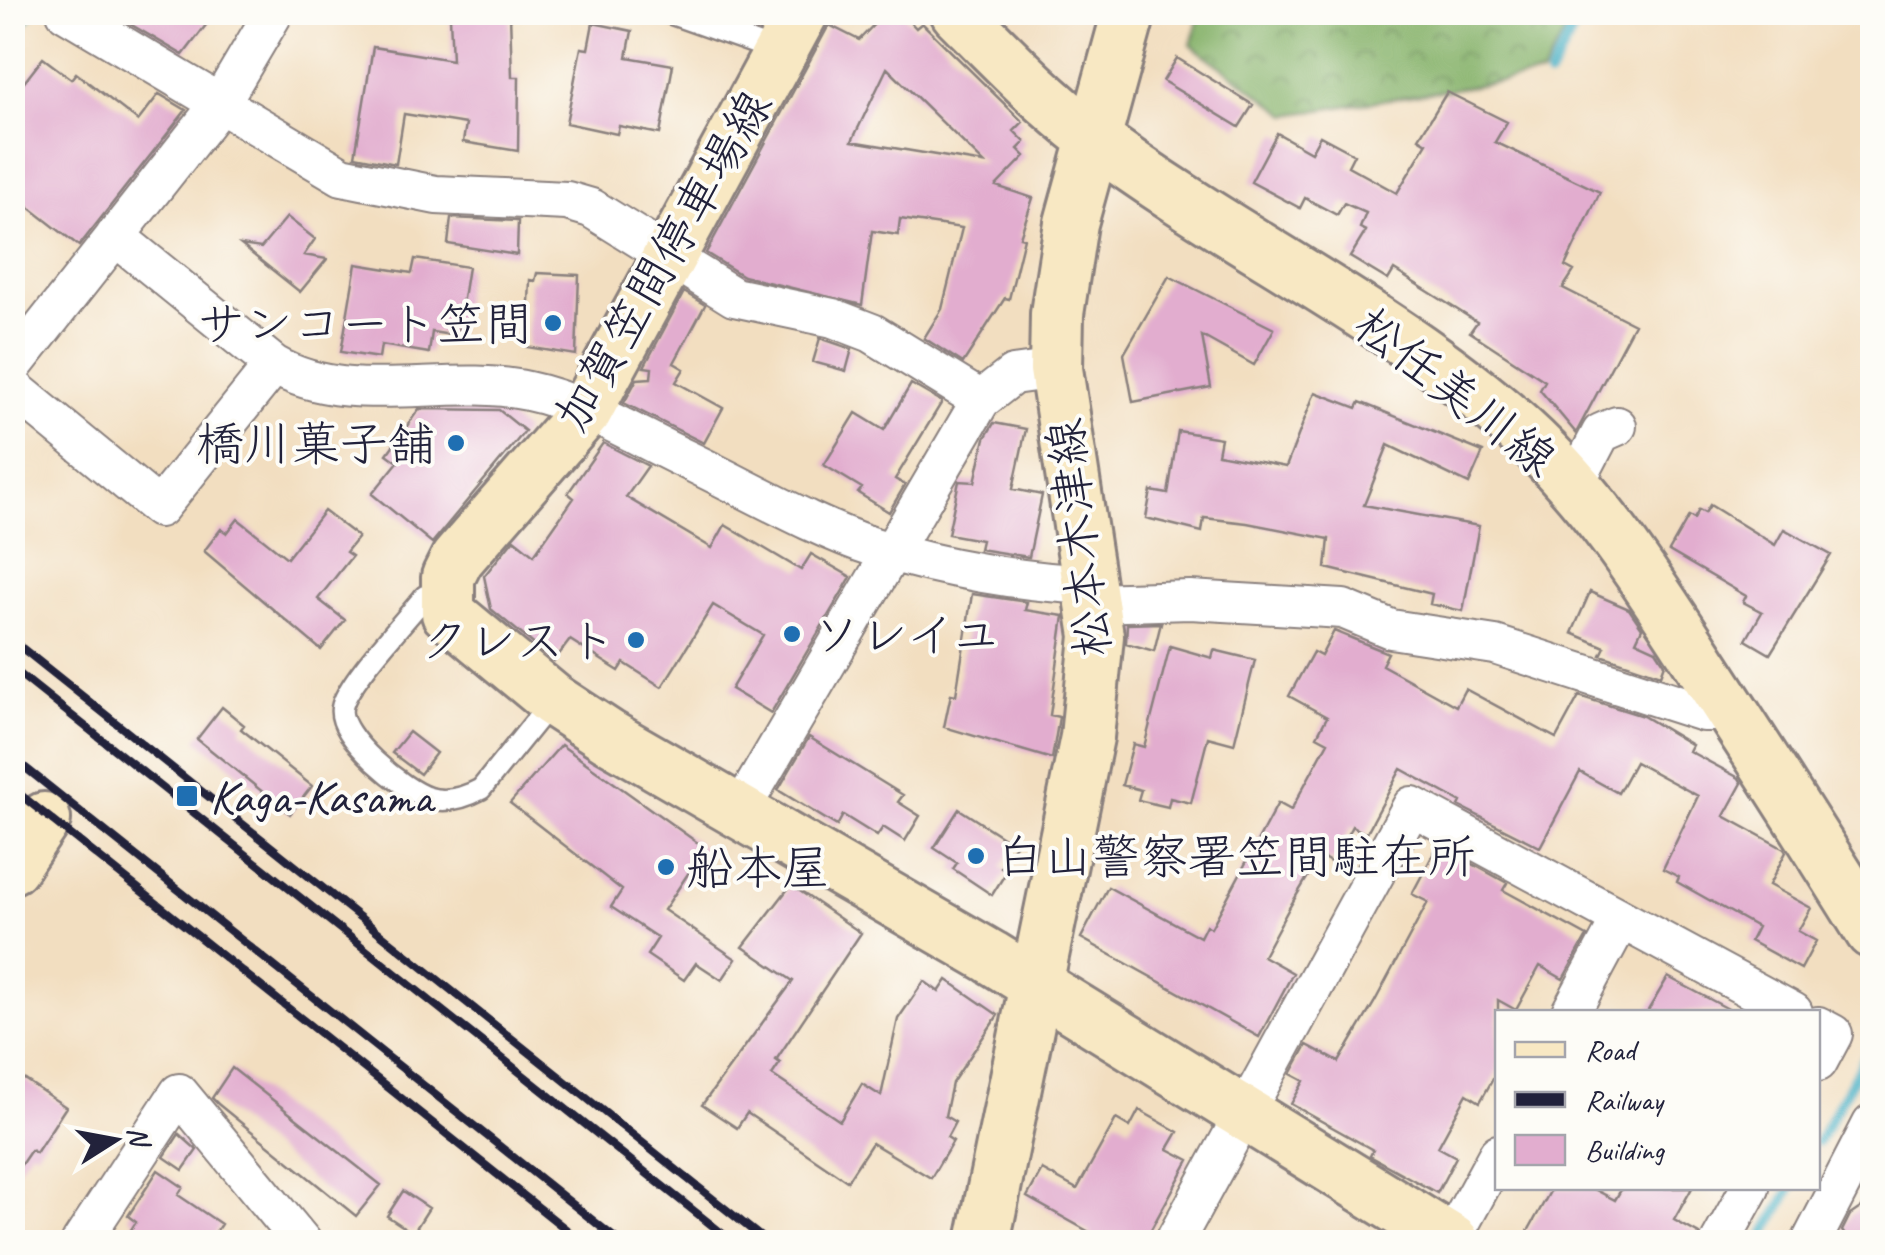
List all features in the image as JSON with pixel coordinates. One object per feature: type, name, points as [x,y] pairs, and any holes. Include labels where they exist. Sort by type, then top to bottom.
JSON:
[{"type":"main road","name":"松任美川線","points":[[957,12],[1048,102],[1094,138],[1472,390],[1522,432],[1574,485],[1655,592],[1872,932]]},
{"type":"main road","name":"松本木津線","points":[[983,1242],[1098,662],[1092,594],[1056,369],[1062,268],[1130,12]]},
{"type":"main road","name":"加賀笠間停車場線","points":[[446,598],[457,559],[585,412],[672,255],[785,30]]},
{"type":"main road","points":[[446,598],[448,614],[460,626],[553,700],[608,736],[740,809],[1036,984],[1452,1242]]},
{"type":"main road","points":[[12,867],[44,819]]},
{"type":"street","points":[[66,12],[342,176],[436,195],[567,201],[591,208],[734,297],[834,318],[872,332],[980,400]]},
{"type":"street","points":[[12,367],[219,105],[274,12]]},
{"type":"street","points":[[115,236],[291,375],[354,386],[461,386],[528,391],[585,412],[870,546],[1092,594],[1343,609],[1391,629],[1495,645],[1703,712],[1732,712]]},
{"type":"street","points":[[12,388],[159,508],[274,365]]},
{"type":"street","points":[[740,809],[980,400],[1013,375],[1056,369]]},
{"type":"street","points":[[1574,485],[1601,433],[1617,426]]},
{"type":"street","points":[[1174,1242],[1412,806],[1790,1010]]},
{"type":"street","points":[[1573,1010],[1621,919]]},
{"type":"street","points":[[1820,1027],[1833,1034],[1820,1058]]},
{"type":"street","points":[[81,1242],[178,1093],[302,1242]]},
{"type":"street","points":[[1810,1242],[1872,1124]]},
{"type":"street","points":[[1452,1242],[1495,1160]]},
{"type":"street","points":[[1720,1242],[1749,1190]]},
{"type":"lane","points":[[666,12],[785,30]]},
{"type":"lane","points":[[446,598],[425,596],[347,694],[341,718],[350,738],[412,791],[432,799],[466,797],[481,789],[553,700]]},
{"type":"green space","points":[[1200,12],[1576,13],[1542,75],[1288,115],[1191,45]]},
{"type":"building","points":[[131,12],[216,12],[183,55],[125,21]]},
{"type":"building","points":[[886,12],[901,12],[916,28],[922,23],[1023,122],[1014,131],[1025,142],[1018,149],[1025,156],[996,186],[1033,198],[1020,237],[1024,238],[1009,299],[1005,298],[963,363],[924,338],[942,309],[962,228],[900,219],[898,235],[872,231],[862,305],[743,276],[706,253],[829,25],[859,40]],"holes":[[[887,68],[984,163],[852,141]]]},
{"type":"building","points":[[510,14],[512,77],[519,77],[518,151],[463,142],[466,124],[404,114],[396,164],[355,156],[373,47],[452,60],[450,17]]},
{"type":"building","points":[[593,23],[632,31],[627,57],[673,65],[660,134],[619,126],[617,134],[566,123],[581,48],[588,49]]},
{"type":"building","points":[[43,58],[71,79],[76,73],[138,121],[159,94],[186,110],[79,246],[12,194],[12,98]]},
{"type":"building","points":[[1177,58],[1253,105],[1239,127],[1163,81]]},
{"type":"building","points":[[1447,92],[1507,122],[1495,142],[1600,192],[1565,266],[1574,271],[1563,288],[1634,324],[1576,433],[1540,390],[1545,381],[1470,332],[1477,322],[1394,270],[1388,280],[1350,257],[1366,231],[1360,228],[1366,213],[1344,203],[1337,215],[1305,198],[1300,208],[1251,182],[1277,133],[1311,152],[1320,136],[1354,154],[1348,166],[1397,193],[1427,143],[1419,138]]},
{"type":"building","points":[[287,217],[315,239],[304,255],[327,259],[300,292],[241,245],[261,248]]},
{"type":"building","points":[[451,218],[518,221],[517,255],[448,244]]},
{"type":"building","points":[[415,259],[468,267],[457,336],[432,332],[429,353],[381,345],[379,358],[341,352],[356,264],[412,273]]},
{"type":"building","name":"サンコート笠間","points":[[537,273],[579,275],[576,355],[527,347],[530,280],[535,281]]},
{"type":"building","points":[[1169,276],[1274,329],[1254,365],[1202,336],[1211,387],[1133,402],[1124,354]]},
{"type":"building","points":[[684,292],[705,305],[674,363],[684,369],[676,382],[723,408],[704,443],[624,403],[637,379],[651,378],[652,368],[644,367]]},
{"type":"building","points":[[820,338],[852,349],[846,371],[813,362]]},
{"type":"building","points":[[911,384],[942,402],[895,479],[905,485],[889,512],[858,493],[862,488],[824,465],[856,413],[884,430]]},
{"type":"building","points":[[1315,392],[1357,408],[1360,402],[1483,452],[1469,484],[1388,445],[1364,505],[1479,526],[1463,611],[1430,604],[1432,594],[1326,568],[1329,539],[1204,518],[1202,532],[1146,518],[1151,491],[1168,494],[1178,431],[1221,438],[1218,454],[1286,467]]},
{"type":"building","points":[[419,409],[499,410],[525,431],[432,543],[372,494],[398,462],[387,454]]},
{"type":"building","points":[[994,423],[1026,429],[1013,489],[1042,495],[1029,557],[979,549],[981,540],[948,534],[959,481],[975,482],[985,438]]},
{"type":"building","points":[[603,443],[648,466],[626,497],[712,548],[725,525],[801,570],[811,554],[851,577],[771,713],[731,689],[763,635],[713,605],[662,687],[624,663],[619,671],[570,640],[554,661],[491,609],[484,576],[514,539],[534,555],[574,498],[568,493]]},
{"type":"building","points":[[1710,505],[1775,545],[1784,529],[1831,555],[1770,654],[1746,640],[1762,612],[1743,602],[1746,596],[1669,551],[1689,516],[1694,519],[1699,510],[1705,513]]},
{"type":"building","points":[[324,511],[358,537],[346,552],[352,556],[318,599],[345,620],[321,650],[204,551],[221,529],[227,533],[238,519],[287,558]]},
{"type":"building","points":[[1590,592],[1629,609],[1642,628],[1636,641],[1656,650],[1665,664],[1661,675],[1601,655],[1605,647],[1572,633]]},
{"type":"building","points":[[972,594],[1027,602],[1025,610],[1064,616],[1050,715],[1059,717],[1052,759],[944,727],[951,694],[956,695]]},
{"type":"building","points":[[1161,623],[1154,651],[1126,643],[1127,624]]},
{"type":"building","points":[[1334,631],[1388,653],[1382,665],[1456,706],[1465,689],[1556,738],[1579,696],[1643,716],[1692,745],[1689,751],[1739,778],[1742,783],[1724,816],[1784,849],[1769,885],[1811,908],[1798,931],[1816,941],[1801,969],[1750,941],[1757,927],[1677,882],[1679,877],[1663,869],[1698,796],[1635,762],[1618,793],[1580,772],[1540,847],[1459,806],[1461,802],[1401,769],[1366,834],[1352,826],[1332,863],[1320,856],[1263,956],[1293,973],[1259,1037],[1081,938],[1108,887],[1200,937],[1206,925],[1211,928],[1278,803],[1291,810],[1328,742],[1317,736],[1327,717],[1289,696],[1313,652],[1321,656]]},
{"type":"building","points":[[1170,646],[1212,658],[1214,650],[1255,660],[1234,744],[1208,737],[1191,803],[1170,798],[1168,807],[1138,800],[1141,790],[1122,785],[1133,744],[1144,747]]},
{"type":"building","points":[[222,707],[244,725],[241,729],[312,786],[290,814],[197,739]]},
{"type":"building","points":[[409,732],[436,753],[420,774],[392,753]]},
{"type":"building","points":[[809,737],[903,795],[898,802],[920,816],[905,841],[883,827],[877,836],[843,815],[837,826],[778,790]]},
{"type":"building","points":[[561,745],[705,848],[664,910],[736,959],[722,980],[696,963],[684,980],[647,955],[658,938],[611,907],[622,890],[510,803]]},
{"type":"building","name":"白山警察署笠間駐在所","points":[[959,809],[1015,845],[1001,867],[1007,871],[992,895],[953,869],[957,863],[934,848]]},
{"type":"building","points":[[1438,845],[1507,883],[1503,890],[1587,936],[1563,979],[1540,966],[1516,1010],[1498,1000],[1495,1075],[1480,1102],[1467,1094],[1438,1147],[1456,1157],[1437,1193],[1370,1156],[1373,1150],[1291,1104],[1304,1081],[1291,1074],[1307,1045],[1339,1062],[1374,1003],[1428,902],[1412,894]]},
{"type":"building","points":[[791,885],[861,933],[776,1060],[780,1063],[772,1075],[840,1121],[862,1084],[881,1096],[898,1019],[924,981],[939,992],[947,980],[998,1015],[952,1083],[945,1116],[955,1122],[947,1137],[953,1141],[931,1178],[872,1143],[847,1181],[747,1113],[737,1128],[702,1105],[793,981],[743,947]]},
{"type":"building","points":[[1668,977],[1730,1010],[1648,1010]]},
{"type":"building","points":[[232,1068],[381,1185],[356,1216],[212,1098]]},
{"type":"building","points":[[12,1071],[66,1107],[36,1153],[31,1150],[12,1178]]},
{"type":"building","points":[[1139,1110],[1178,1132],[1168,1149],[1189,1160],[1144,1242],[1085,1242],[1091,1233],[1027,1197],[1042,1170],[1077,1189],[1116,1119],[1130,1127]]},
{"type":"building","points":[[179,1134],[197,1150],[183,1170],[164,1157]]},
{"type":"building","points":[[158,1170],[183,1187],[178,1195],[221,1224],[209,1242],[123,1242],[136,1222],[128,1216]]},
{"type":"building","points":[[1551,1190],[1596,1190],[1615,1200],[1621,1190],[1691,1190],[1674,1220],[1699,1234],[1698,1242],[1522,1242]]},
{"type":"building","points":[[403,1191],[429,1208],[413,1233],[387,1216]]},
{"type":"building","points":[[1872,1200],[1872,1242],[1850,1242],[1842,1231],[1850,1215]]},
{"type":"waterway","points":[[12,36],[31,12]]},
{"type":"waterway","points":[[1549,76],[1583,12]]},
{"type":"waterway","points":[[1820,1138],[1872,1045]]},
{"type":"waterway","points":[[1760,1242],[1790,1190]]},
{"type":"railway","points":[[12,640],[767,1242]]},
{"type":"railway","points":[[12,668],[733,1242]]},
{"type":"railway","points":[[12,757],[620,1242]]},
{"type":"railway","points":[[12,788],[582,1242]]},
{"type":"place","name":"サンコート笠間","points":[[553,323]]},
{"type":"place","name":"橋川菓子舗","points":[[456,443]]},
{"type":"place","name":"ソレイユ","points":[[792,634]]},
{"type":"place","name":"クレスト","points":[[636,640]]},
{"type":"place","name":"Kaga-Kasama","points":[[187,796]]},
{"type":"place","name":"白山警察署笠間駐在所","points":[[976,856]]},
{"type":"place","name":"船本屋","points":[[666,867]]}]
